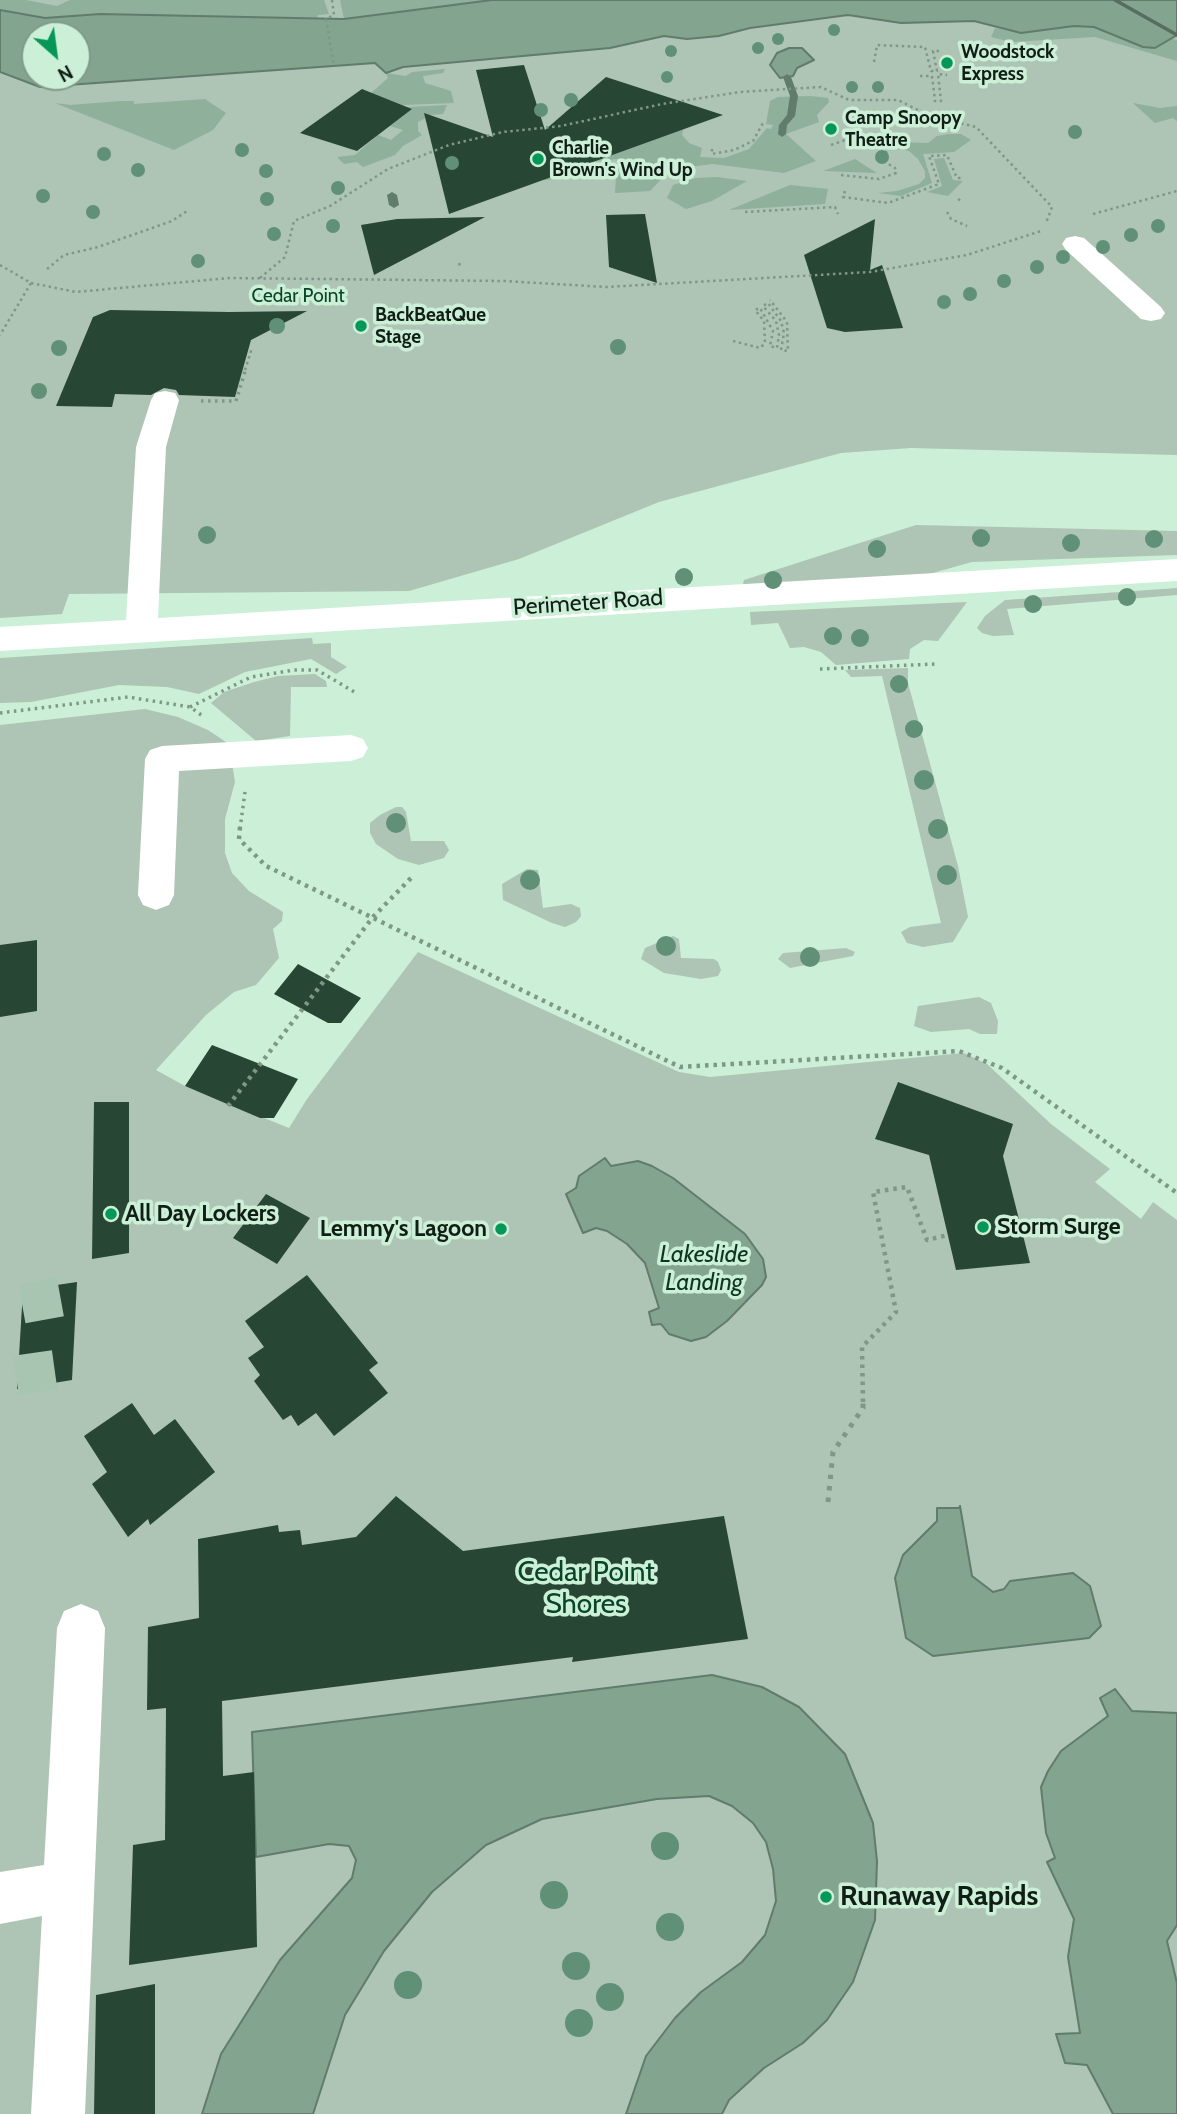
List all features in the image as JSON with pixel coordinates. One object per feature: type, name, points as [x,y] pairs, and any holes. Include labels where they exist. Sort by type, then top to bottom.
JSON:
[{"type":"street","points":[[1065,235],[1152,313]]},
{"type":"street","points":[[141,630],[151,447],[165,400]]},
{"type":"street","name":"Perimeter Road","points":[[0,639],[1177,570]]},
{"type":"street","points":[[156,895],[162,759],[351,748]]},
{"type":"street","points":[[58,2114],[81,1628]]},
{"type":"street","points":[[0,1898],[69,1886]]},
{"type":"path","points":[[332,0],[334,15],[326,19],[334,66]]},
{"type":"path","points":[[874,62],[877,45],[887,43],[925,47],[931,71],[937,71],[933,51],[942,51]]},
{"type":"path","points":[[920,76],[932,76],[935,101],[941,101],[938,75],[947,75]]},
{"type":"path","points":[[260,278],[285,257],[293,220],[330,206],[388,169],[449,145],[503,132],[561,126],[662,104],[740,92],[821,87],[849,100],[898,100],[930,116],[976,127],[1021,171],[1052,207],[1043,230]]},
{"type":"path","points":[[712,149],[712,154],[734,150],[753,141],[762,123]]},
{"type":"path","points":[[831,145],[851,138]]},
{"type":"path","points":[[841,175],[879,179],[896,173],[895,168],[882,160],[891,143]]},
{"type":"path","points":[[845,191],[843,197],[888,203],[939,184],[929,156],[947,155],[957,178],[962,178]]},
{"type":"path","points":[[1091,215],[1177,191]]},
{"type":"path","points":[[958,199],[963,202]]},
{"type":"path","points":[[745,212],[835,207],[838,214]]},
{"type":"path","points":[[47,269],[64,255],[98,247],[172,221],[187,211]]},
{"type":"path","points":[[947,212],[951,219],[967,226]]},
{"type":"path","points":[[0,265],[31,283],[76,292],[229,278],[504,281],[606,287],[870,272],[967,256],[1043,230],[1065,235]]},
{"type":"path","points":[[0,335],[31,283]]},
{"type":"path","points":[[733,341],[760,348],[765,343],[764,321],[755,310],[760,308],[773,331],[770,346],[777,348],[779,335],[776,321],[763,306],[768,303],[781,321],[784,333],[781,351],[788,351],[787,321],[770,300]]},
{"type":"path","points":[[165,400],[236,401],[252,348]]},
{"type":"path","points":[[820,669],[935,664]]},
{"type":"path","points":[[190,707],[251,677],[294,670],[317,670],[358,694]]},
{"type":"path","points":[[267,866],[680,1067],[705,1068],[959,1051],[1002,1068],[1177,1193]]},
{"type":"path","points":[[228,1106],[373,917],[413,876]]},
{"type":"path","points":[[828,1502],[833,1452],[863,1408],[862,1347],[896,1312],[886,1248],[873,1192],[907,1187],[926,1240],[948,1234]]},
{"type":"green space","name":"Cedar Point","points":[[0,0],[1177,0],[1177,455],[911,448],[841,453],[659,502],[519,559],[409,591],[69,594],[62,614],[0,618]]},
{"type":"green space","points":[[916,525],[1177,531],[1177,555],[972,562],[915,578],[742,588],[744,580]]},
{"type":"green space","points":[[1177,588],[1177,595],[1007,609],[1014,635],[993,636],[982,633],[977,628],[985,616],[1005,600]]},
{"type":"green space","points":[[967,602],[938,641],[924,640],[910,649],[909,659],[836,665],[821,652],[804,647],[790,648],[778,623],[751,625],[750,612]]},
{"type":"green space","points":[[312,638],[313,644],[331,643],[331,657],[347,667],[336,674],[311,659],[245,672],[199,694],[167,687],[119,685],[31,702],[0,703],[0,658]]},
{"type":"green space","points":[[908,668],[908,683],[958,866],[968,917],[953,942],[923,947],[907,943],[901,932],[910,927],[941,923],[882,676],[851,677],[845,670]]},
{"type":"green space","points":[[315,674],[326,681],[327,687],[291,687],[290,736],[256,741],[211,703],[224,692],[254,682],[278,676]]},
{"type":"green space","name":"Cedar Point Shores","points":[[145,709],[178,717],[208,730],[229,744],[235,782],[225,819],[225,853],[232,873],[249,891],[283,912],[282,921],[273,929],[279,958],[256,985],[234,992],[206,1015],[156,1070],[185,1086],[289,1128],[307,1099],[418,952],[679,1072],[710,1077],[964,1053],[987,1064],[1051,1124],[1110,1169],[1095,1182],[1141,1219],[1153,1202],[1177,1220],[1177,2114],[0,2114],[0,725]]},
{"type":"green space","points":[[396,807],[402,807],[406,812],[411,841],[444,841],[449,850],[444,858],[419,865],[398,859],[376,844],[370,833],[370,823]]},
{"type":"green space","points":[[527,869],[538,870],[543,908],[571,904],[580,908],[581,916],[576,922],[565,927],[503,900],[502,884]]},
{"type":"green space","points":[[673,936],[679,939],[681,958],[714,959],[721,970],[718,976],[701,979],[664,973],[641,959],[645,948]]},
{"type":"green space","points":[[846,948],[855,952],[853,956],[790,968],[778,959],[783,953]]},
{"type":"green space","points":[[979,997],[991,1003],[998,1021],[997,1034],[980,1034],[969,1029],[931,1032],[914,1026],[918,1006]]},
{"type":"shaded area","points":[[0,0],[26,0],[57,6],[70,0],[324,0],[329,14],[318,15],[317,19],[100,14],[45,18],[0,10]]},
{"type":"shaded area","points":[[340,0],[492,0],[344,19]]},
{"type":"shaded area","points":[[1074,26],[1094,27],[1143,47],[1177,40],[1177,61],[1095,37],[1011,42],[991,37],[995,28],[1021,33]]},
{"type":"shaded area","points":[[445,69],[443,73],[423,76],[425,83],[451,91],[454,103],[403,105],[371,93],[388,78],[386,73],[406,76],[412,72]]},
{"type":"shaded area","points":[[778,97],[828,98],[829,102],[817,115],[819,122],[786,134],[816,161],[784,173],[713,164],[667,173],[650,191],[615,193],[617,159],[574,163],[561,179],[544,180],[542,175],[565,166],[566,152],[593,138],[607,149],[619,144],[623,148],[632,148],[670,121],[684,125],[682,135],[689,143],[702,148],[700,157],[724,158],[749,149],[767,128],[771,129],[773,125],[766,124],[770,101]]},
{"type":"shaded area","points":[[205,99],[226,113],[213,130],[174,150],[55,103],[70,105],[134,101],[134,104]]},
{"type":"shaded area","points":[[1133,103],[1160,108],[1177,106],[1177,121],[1173,118],[1155,123]]},
{"type":"shaded area","points":[[447,105],[443,114],[431,115],[418,122],[418,131],[422,135],[403,146],[395,155],[363,167],[357,162],[344,164],[337,157],[355,155],[378,135],[391,140],[403,130],[390,126],[412,109],[408,107]]},
{"type":"shaded area","points":[[961,134],[971,140],[954,152],[923,154],[932,183],[901,196],[878,193],[897,191],[919,184],[925,178],[925,171],[918,159],[909,151],[892,147],[893,142],[928,143],[937,136]]},
{"type":"shaded area","points":[[944,158],[953,180],[963,181],[948,196],[927,192],[942,186],[934,159]]},
{"type":"shaded area","points":[[855,159],[877,173],[823,171],[826,170]]},
{"type":"shaded area","points":[[717,177],[747,181],[712,201],[686,209],[667,198],[673,185],[696,178]]},
{"type":"shaded area","points":[[790,185],[828,189],[825,204],[729,210]]},
{"type":"water","points":[[492,0],[1177,0],[1177,35],[1155,48],[1143,47],[1094,27],[1074,26],[1021,33],[974,21],[901,23],[848,15],[750,28],[719,36],[687,39],[664,36],[610,48],[403,67],[386,73],[375,63],[91,83],[91,21],[21,21],[21,80],[0,72],[0,10],[45,18],[100,14],[344,19]]},
{"type":"water","points":[[789,48],[802,48],[814,60],[797,68],[793,76],[780,78],[770,65],[777,53]]},
{"type":"water","name":"Lakeslide Landing","points":[[605,1158],[611,1166],[638,1161],[673,1178],[745,1234],[763,1259],[766,1277],[762,1285],[727,1321],[706,1337],[691,1341],[669,1334],[661,1324],[652,1325],[649,1312],[659,1308],[645,1263],[627,1244],[607,1231],[596,1228],[583,1233],[566,1194],[576,1188],[579,1176]]},
{"type":"water","points":[[960,1506],[972,1576],[993,1592],[1004,1589],[1010,1581],[1073,1573],[1090,1586],[1101,1626],[1089,1638],[933,1656],[906,1638],[895,1578],[903,1555],[937,1521],[937,1508]]},
{"type":"water","name":"Runaway Rapids","points":[[712,1675],[762,1687],[799,1707],[845,1754],[873,1823],[877,1861],[875,1920],[853,1982],[827,2020],[803,2043],[764,2068],[729,2100],[722,2114],[626,2114],[646,2056],[675,2018],[701,1992],[742,1962],[765,1935],[776,1901],[773,1869],[766,1842],[753,1823],[732,1806],[709,1796],[657,1799],[542,1819],[486,1845],[432,1892],[384,1951],[345,2015],[313,2114],[202,2114],[221,2054],[280,1960],[352,1878],[356,1860],[349,1846],[329,1844],[256,1857],[252,1732]]},
{"type":"water","points":[[1115,1689],[1132,1711],[1177,1713],[1177,1925],[1167,1941],[1177,1983],[1177,2114],[1113,2114],[1087,2065],[1065,2063],[1056,2034],[1080,2033],[1068,1957],[1074,1919],[1047,1862],[1055,1858],[1046,1833],[1041,1787],[1061,1751],[1108,1716],[1100,1698]]},
{"type":"building","points":[[524,65],[545,130],[606,77],[723,115],[449,214],[424,113],[493,137],[476,70]]},
{"type":"building","points":[[362,89],[412,109],[357,151],[300,133]]},
{"type":"building","points":[[645,214],[657,283],[609,267],[606,215]]},
{"type":"building","points":[[485,217],[374,275],[361,225],[397,219]]},
{"type":"building","points":[[875,219],[870,270],[882,265],[903,328],[845,332],[827,328],[804,255]]},
{"type":"building","points":[[110,310],[307,311],[251,340],[235,397],[179,395],[176,390],[164,388],[151,395],[115,394],[112,407],[56,406],[93,317]]},
{"type":"building","points":[[37,940],[37,1011],[0,1017],[0,945]]},
{"type":"building","points":[[298,964],[361,998],[341,1023],[328,1023],[274,994]]},
{"type":"building","points":[[212,1045],[298,1079],[274,1118],[260,1118],[185,1086]]},
{"type":"building","points":[[898,1082],[1013,1124],[1003,1156],[1030,1263],[956,1270],[929,1155],[875,1139]]},
{"type":"building","points":[[94,1102],[129,1102],[129,1253],[92,1259]]},
{"type":"building","points":[[266,1194],[310,1218],[277,1264],[233,1238]]},
{"type":"building","points":[[307,1275],[378,1363],[369,1370],[388,1393],[334,1436],[316,1413],[298,1426],[291,1415],[283,1420],[254,1381],[260,1375],[248,1358],[264,1347],[245,1321]]},
{"type":"building","points":[[77,1282],[72,1380],[17,1389],[23,1290]]},
{"type":"building","points":[[132,1403],[154,1435],[175,1419],[215,1472],[150,1525],[148,1519],[128,1537],[92,1484],[107,1472],[84,1436]]},
{"type":"building","points":[[396,1496],[463,1551],[724,1516],[748,1639],[572,1662],[573,1657],[222,1701],[223,1776],[254,1772],[257,1947],[129,1965],[133,1845],[165,1840],[166,1708],[147,1710],[148,1627],[199,1618],[198,1539],[278,1525],[279,1532],[300,1530],[302,1545],[356,1537]]},
{"type":"building","points":[[155,1984],[155,2114],[94,2114],[96,1995]]},
{"type":"waterway","points":[[782,134],[783,125],[791,116],[794,96],[787,77]]},
{"type":"waterway","points":[[392,195],[394,205]]},
{"type":"tunnel","points":[[22,1304],[77,1294]]},
{"type":"tunnel","points":[[16,1375],[73,1367]]},
{"type":"railway","points":[[1115,0],[1177,35]]},
{"type":"place","name":"Woodstock Express","points":[[947,63]]},
{"type":"place","name":"Camp Snoopy Theatre","points":[[831,129]]},
{"type":"place","name":"Charlie Brown's Wind Up","points":[[538,159]]},
{"type":"place","name":"BackBeatQue Stage","points":[[361,326]]},
{"type":"place","name":"All Day Lockers","points":[[111,1214]]},
{"type":"place","name":"Storm Surge","points":[[983,1227]]},
{"type":"place","name":"Lemmy's Lagoon","points":[[501,1229]]},
{"type":"place","name":"Runaway Rapids","points":[[826,1897]]}]
